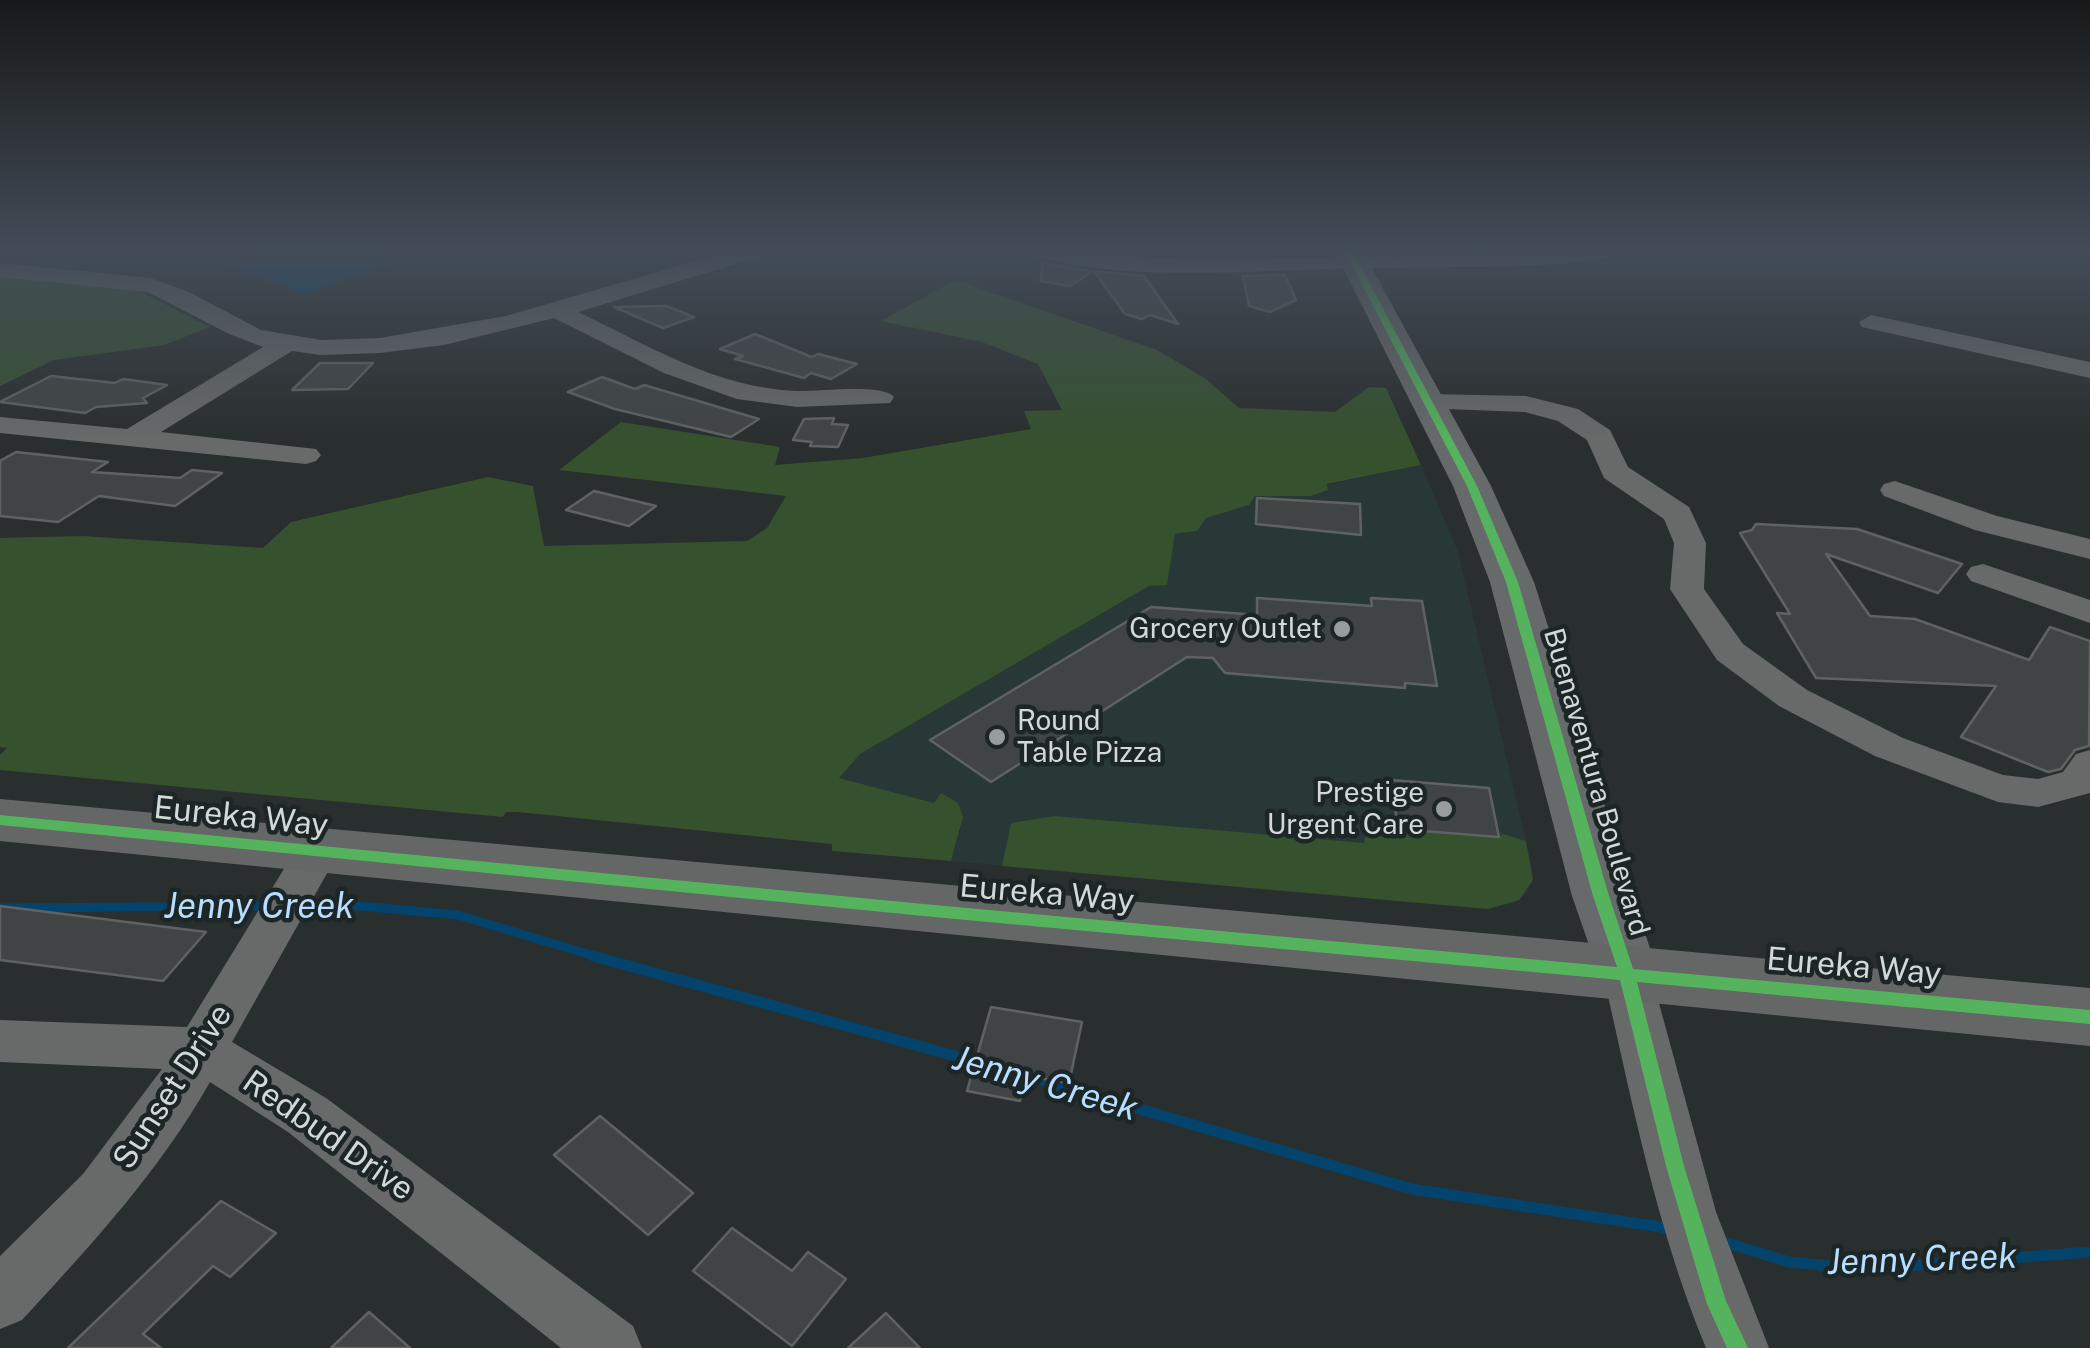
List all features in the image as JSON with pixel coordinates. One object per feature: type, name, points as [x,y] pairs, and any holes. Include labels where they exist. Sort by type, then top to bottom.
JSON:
[{"type":"highway","name":"Eureka Way","points":[[0,820],[2090,1017]]},
{"type":"main road","name":"Buenaventura Boulevard","points":[[1383,315],[1480,502],[1512,582],[1627,974]]},
{"type":"street","points":[[217,315],[261,338],[287,344],[346,346],[421,341],[529,315]]},
{"type":"street","points":[[567,315],[703,379],[750,394],[799,399],[880,397]]},
{"type":"street","points":[[1871,322],[2090,370]]},
{"type":"street","points":[[130,439],[287,344]]},
{"type":"street","points":[[1430,402],[1526,404],[1568,415],[1600,436],[1614,472],[1678,514],[1690,543],[1686,589],[1730,652],[1792,698],[1889,748],[1998,788],[2038,792],[2078,782],[2090,763]]},
{"type":"street","points":[[0,424],[306,456]]},
{"type":"street","points":[[1896,490],[1986,523],[2090,549]]},
{"type":"street","points":[[1983,574],[2090,612]]},
{"type":"street","name":"Sunset Drive","points":[[0,1299],[103,1192],[170,1103],[317,852]]},
{"type":"street","name":"Buenaventura Boulevard","points":[[1627,974],[1680,1184],[1717,1304],[1738,1348]]},
{"type":"street","name":"Redbud Drive","points":[[0,1041],[200,1049],[307,1115],[611,1348]]},
{"type":"shaded area","points":[[1421,465],[1458,552],[1533,871],[1528,892],[1514,903],[1488,909],[951,861],[962,823],[934,803],[838,778],[860,754],[1149,586],[1166,584],[1175,534],[1192,533],[1206,518],[1249,505],[1254,496],[1311,496],[1327,485]]},
{"type":"green space","points":[[0,315],[186,315],[210,327],[164,345],[54,360],[0,386]]},
{"type":"green space","points":[[892,315],[1056,315],[1157,350],[1206,379],[1239,408],[1335,412],[1369,387],[1386,388],[1421,465],[1327,484],[1328,490],[1311,496],[1255,496],[1249,505],[1206,518],[1197,531],[1175,534],[1167,585],[1149,586],[860,754],[839,778],[934,803],[941,793],[958,803],[963,817],[951,861],[832,851],[832,844],[518,812],[506,812],[503,817],[0,770],[0,755],[7,748],[0,747],[0,538],[83,536],[263,548],[291,522],[488,477],[533,486],[544,546],[747,541],[767,528],[786,496],[559,470],[621,422],[780,447],[775,465],[863,458],[1031,429],[1024,411],[1062,410],[1038,364],[982,342],[881,321]]},
{"type":"green space","points":[[1054,816],[1364,843],[1367,826],[1499,837],[1503,834],[1526,841],[1533,880],[1519,900],[1488,909],[1002,866],[1011,823]]},
{"type":"building","points":[[632,315],[694,317],[663,328]]},
{"type":"building","points":[[1128,315],[1172,315],[1178,324],[1150,315],[1142,319]]},
{"type":"building","points":[[755,334],[812,357],[818,354],[857,364],[831,379],[811,373],[804,378],[735,359],[743,356],[720,349]]},
{"type":"building","points":[[320,363],[373,363],[348,389],[292,390]]},
{"type":"building","points":[[51,376],[167,385],[143,398],[147,403],[96,407],[85,413],[0,402]]},
{"type":"building","points":[[602,377],[635,389],[644,385],[759,419],[731,437],[615,409],[568,392]]},
{"type":"building","points":[[834,418],[832,424],[848,425],[838,447],[810,446],[812,442],[793,440],[804,419]]},
{"type":"building","points":[[16,452],[108,462],[92,472],[180,478],[192,470],[222,473],[175,506],[99,496],[58,522],[0,516],[0,461]]},
{"type":"building","points":[[594,491],[656,506],[629,526],[566,510]]},
{"type":"building","points":[[1257,498],[1360,504],[1361,535],[1256,524]]},
{"type":"building","points":[[1756,524],[1857,529],[1962,564],[1938,593],[1826,554],[1870,616],[1915,619],[2029,660],[2050,627],[2090,641],[2089,746],[2075,750],[2061,769],[2048,772],[1961,737],[1996,686],[1816,678],[1777,613],[1790,614],[1740,533],[1752,530]]},
{"type":"building","points":[[1257,598],[1372,606],[1371,598],[1422,601],[1437,686],[1405,683],[1405,688],[1225,673],[1213,658],[1187,657],[991,782],[930,740],[1151,607],[1257,615]]},
{"type":"building","name":"Prestige Urgent Care","points":[[1391,780],[1489,788],[1499,837],[1398,829]]},
{"type":"building","points":[[0,906],[206,932],[163,981],[0,960]]},
{"type":"building","points":[[991,1007],[1082,1022],[1069,1083],[1026,1076],[1020,1101],[967,1091]]},
{"type":"building","points":[[600,1116],[693,1193],[648,1235],[554,1155]]},
{"type":"building","points":[[221,1201],[276,1233],[230,1277],[213,1266],[143,1334],[161,1348],[68,1348]]},
{"type":"building","points":[[732,1228],[792,1271],[808,1252],[846,1279],[792,1346],[693,1271]]},
{"type":"building","points":[[369,1312],[410,1348],[331,1348]]},
{"type":"building","points":[[886,1313],[920,1348],[848,1348]]},
{"type":"waterway","name":"Jenny Creek","points":[[0,908],[270,906]]},
{"type":"waterway","name":"Jenny Creek","points":[[299,906],[360,906],[458,915],[601,958]]},
{"type":"waterway","name":"Jenny Creek","points":[[593,956],[984,1064]]},
{"type":"waterway","name":"Jenny Creek","points":[[1017,1073],[1412,1189],[1673,1229]]},
{"type":"waterway","name":"Jenny Creek","points":[[1721,1241],[1789,1262],[1866,1269],[2090,1252]]},
{"type":"cycle path","points":[[1382,315],[1472,486],[1512,582],[1627,974],[1675,1166],[1717,1304],[1738,1348]]},
{"type":"cycle path","points":[[0,820],[2090,1017]]},
{"type":"place","name":"Grocery Outlet","points":[[1342,629]]},
{"type":"place","name":"Round Table Pizza","points":[[997,737]]},
{"type":"place","name":"Prestige Urgent Care","points":[[1444,809]]}]
